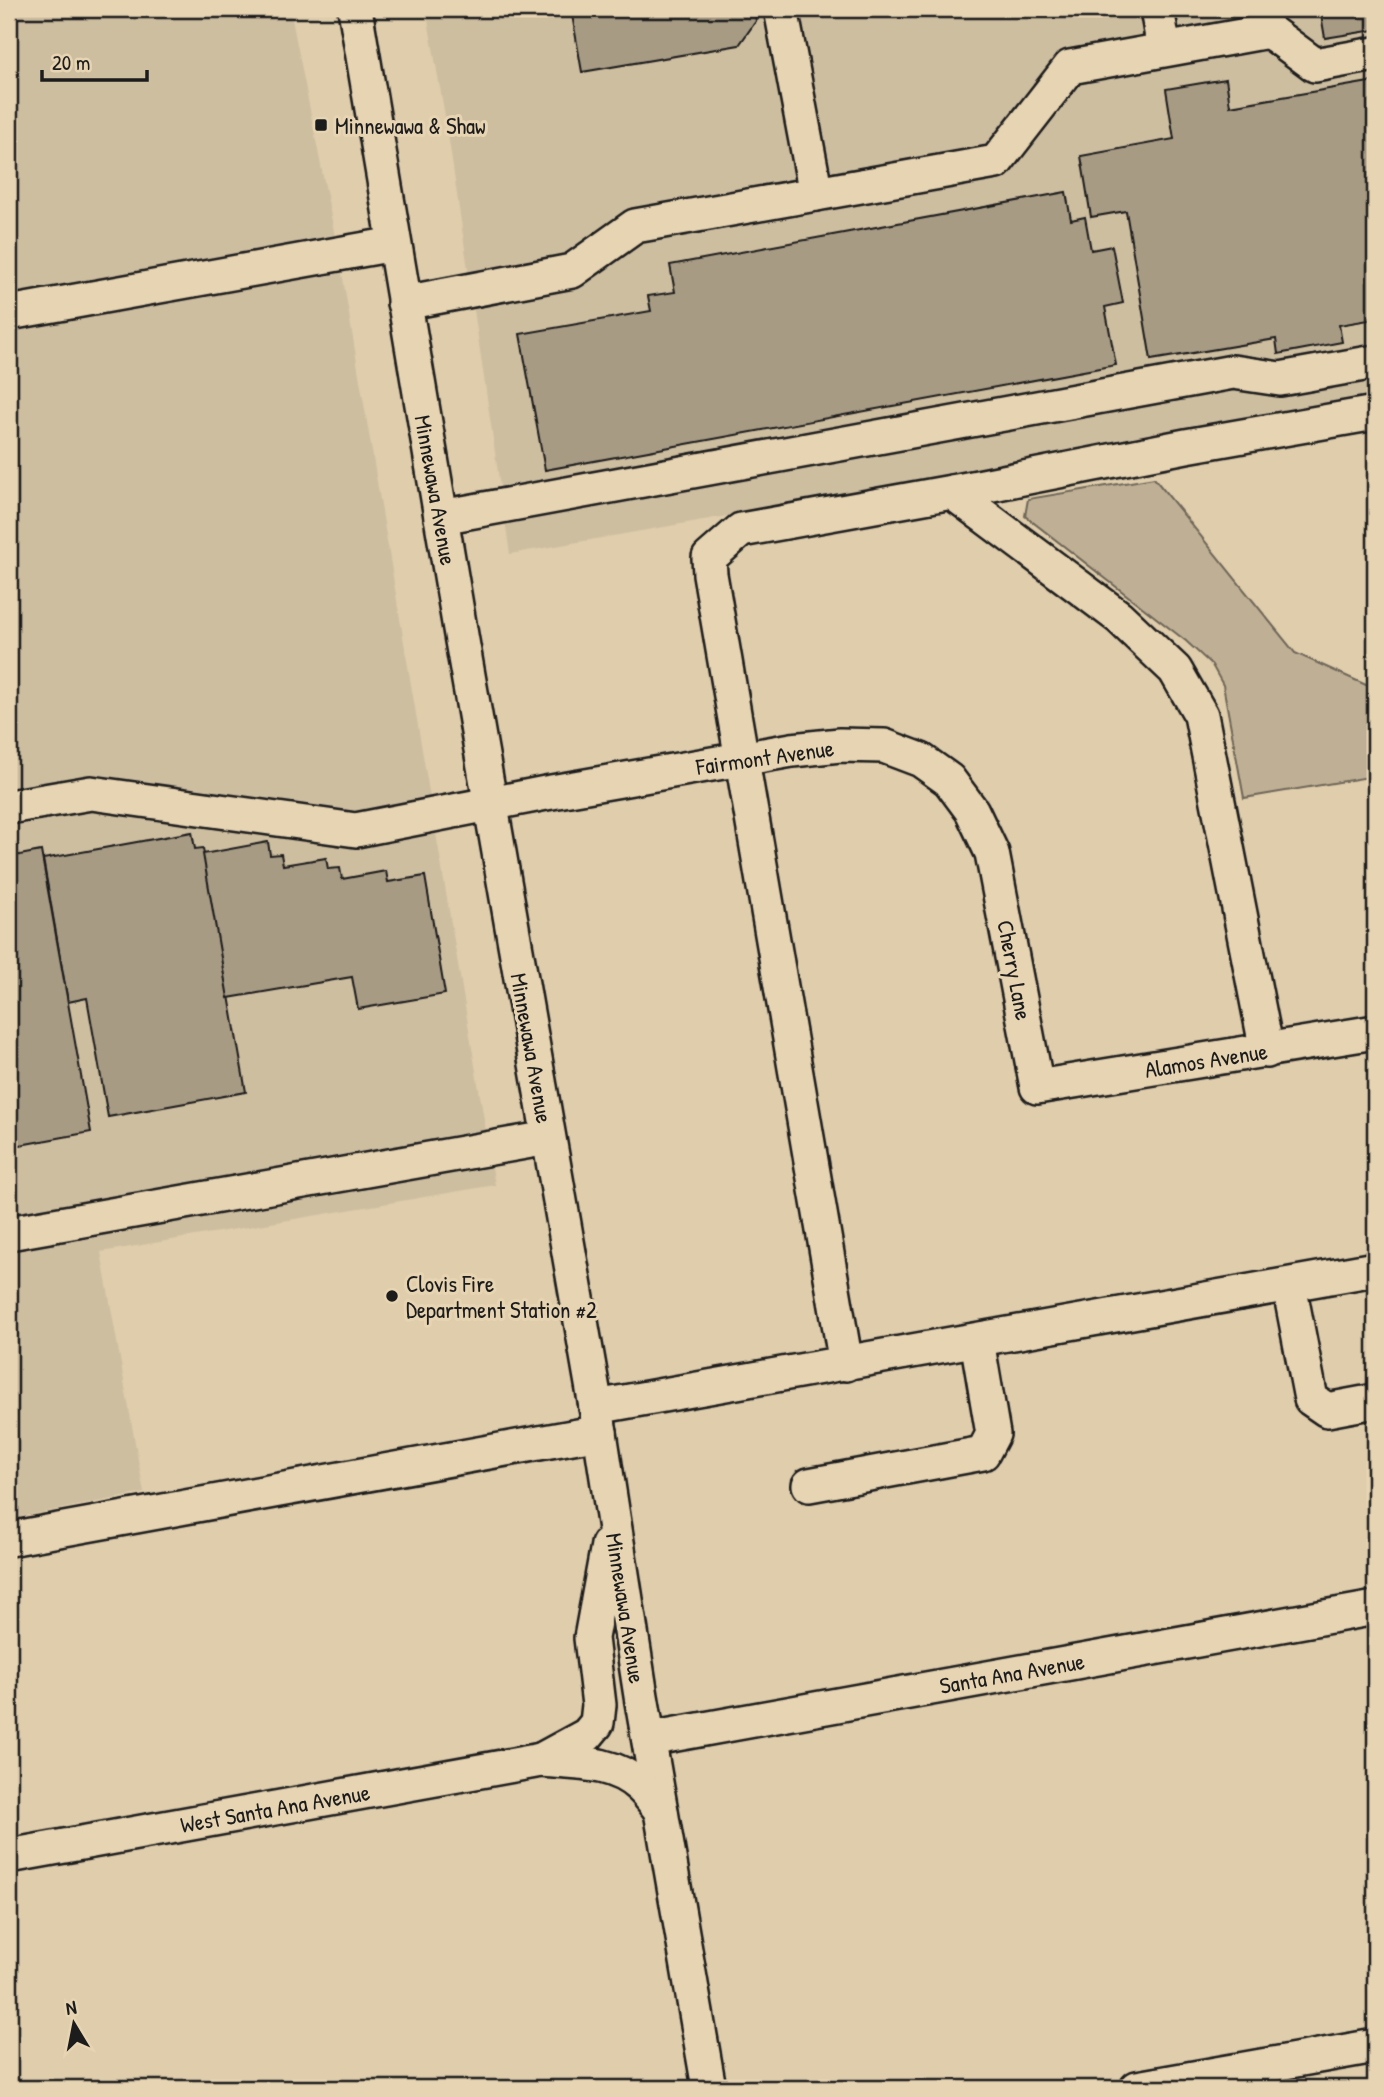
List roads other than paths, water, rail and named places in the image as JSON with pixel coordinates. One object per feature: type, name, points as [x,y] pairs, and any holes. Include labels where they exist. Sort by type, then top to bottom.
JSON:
[{"type":"street","name":"Minnewawa Avenue","points":[[355,9],[598,1420],[709,2088]]},
{"type":"street","points":[[781,9],[816,194]]},
{"type":"street","points":[[1157,9],[1164,49]]},
{"type":"street","points":[[404,303],[572,271],[635,226],[996,162],[1070,68],[1269,30],[1315,65],[1375,54]]},
{"type":"street","points":[[9,313],[394,244]]},
{"type":"street","points":[[441,517],[1233,372],[1280,379],[1375,362]]},
{"type":"street","points":[[846,1364],[709,558],[741,530],[1375,413]]},
{"type":"street","points":[[952,492],[1119,617],[1175,670],[1201,715],[1267,1051]]},
{"type":"street","name":"Fairmont Avenue","points":[[9,807],[91,793],[356,830],[792,750],[840,745],[884,746],[921,760],[949,780],[972,811],[992,853]]},
{"type":"street","name":"Cherry Lane","points":[[992,853],[1037,1087]]},
{"type":"street","name":"Alamos Avenue","points":[[1037,1087],[1375,1032]]},
{"type":"street","points":[[9,1233],[548,1138]]},
{"type":"street","points":[[9,1539],[598,1420],[846,1364],[1375,1269]]},
{"type":"street","points":[[1289,1284],[1311,1399],[1327,1410],[1375,1401]]},
{"type":"street","points":[[809,1485],[983,1453],[993,1434],[977,1340]]},
{"type":"street","name":"West Santa Ana Avenue","points":[[541,1760],[587,1735],[597,1723],[599,1705],[591,1638],[613,1521]]},
{"type":"street","name":"Santa Ana Avenue","points":[[649,1739],[1375,1608]]},
{"type":"street","name":"West Santa Ana Avenue","points":[[9,1856],[541,1760],[608,1766],[641,1786],[661,1811]]},
{"type":"street","points":[[1137,2088],[1375,2046]]},
{"type":"place","name":"Minnewawa & Shaw","points":[[321,125]]},
{"type":"place","name":"Clovis Fire Department Station #2","points":[[392,1296]]}]
